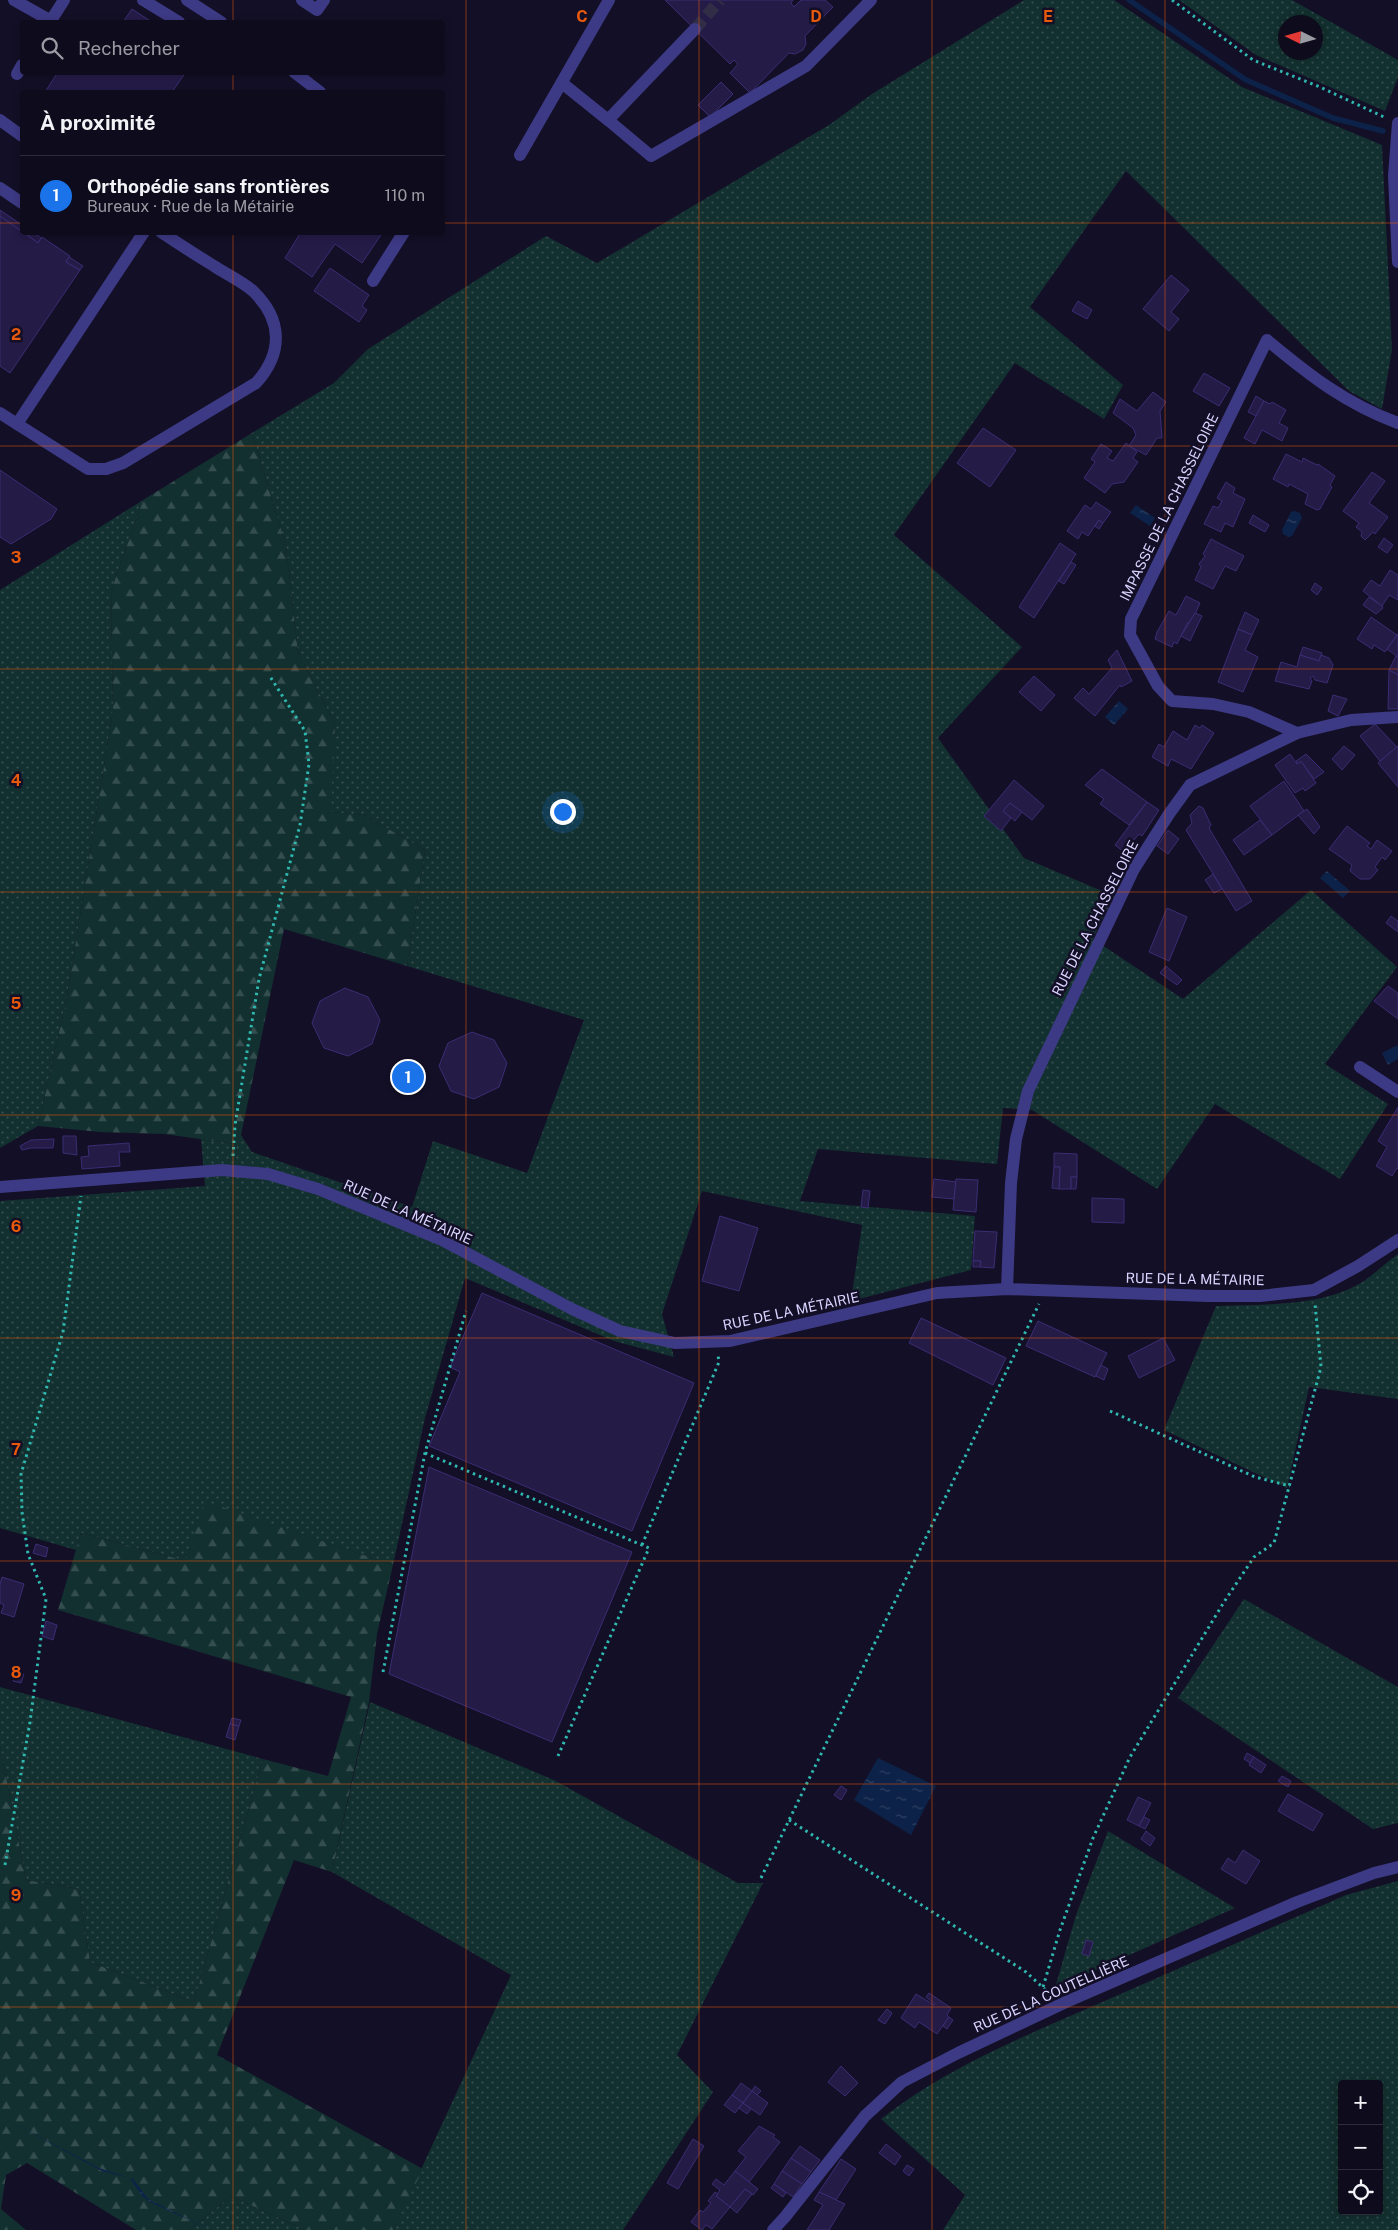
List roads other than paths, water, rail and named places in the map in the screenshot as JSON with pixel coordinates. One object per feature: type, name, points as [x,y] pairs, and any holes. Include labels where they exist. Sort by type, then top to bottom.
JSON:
[{"type":"street","points":[[14,0],[48,20]]},
{"type":"street","points":[[52,20],[64,0]]},
{"type":"street","points":[[143,0],[176,20]]},
{"type":"street","points":[[188,0],[217,20]]},
{"type":"street","points":[[302,0],[317,10],[324,0]]},
{"type":"street","points":[[520,155],[609,0]]},
{"type":"street","points":[[562,83],[651,156],[806,66],[871,0]]},
{"type":"street","points":[[608,120],[695,29]]},
{"type":"street","points":[[298,75],[317,90]]},
{"type":"street","points":[[0,120],[20,135]]},
{"type":"street","points":[[1398,123],[1394,176],[1398,262]]},
{"type":"street","points":[[0,188],[20,202]]},
{"type":"street","points":[[17,424],[142,235]]},
{"type":"street","points":[[0,413],[88,469],[106,469],[123,463],[256,383],[266,371],[277,342],[274,324],[268,308],[252,290],[167,235]]},
{"type":"street","points":[[373,281],[402,235]]},
{"type":"street","name":"IMPASSE DE LA CHASSELOIRE","points":[[1297,733],[1249,712],[1213,704],[1172,701],[1158,686],[1130,635],[1130,619],[1267,340],[1317,381],[1376,415],[1398,422]]},
{"type":"street","name":"RUE DE LA CHASSELOIRE","points":[[1007,1289],[1011,1183],[1016,1139],[1028,1091],[1134,869],[1190,785],[1297,733],[1351,720],[1398,717]]},
{"type":"street","points":[[1360,1067],[1398,1092]]},
{"type":"street","name":"RUE DE LA MÉTAIRIE","points":[[0,1188],[222,1170],[268,1174],[318,1189],[442,1240],[572,1309],[620,1331],[674,1343],[730,1341],[937,1293],[1007,1289],[1260,1296],[1314,1290],[1358,1266],[1398,1240]]},
{"type":"street","name":"RUE DE LA COUTELLIÈRE","points":[[773,2230],[785,2218],[865,2116],[902,2082],[1061,2004],[1297,1902],[1374,1873],[1398,1867]]},
{"type":"water","points":[[1136,505],[1155,518],[1150,526],[1130,513]]},
{"type":"water","points":[[1291,512],[1300,513],[1302,518],[1292,536],[1288,537],[1283,534],[1282,530]]},
{"type":"water","points":[[1119,701],[1128,709],[1114,725],[1105,717]]},
{"type":"water","points":[[1327,871],[1350,891],[1343,898],[1320,878]]},
{"type":"water","points":[[1398,1045],[1398,1059],[1388,1065],[1382,1053]]},
{"type":"water","points":[[878,1758],[936,1786],[911,1835],[854,1800]]},
{"type":"water","points":[[0,2116],[99,2168],[130,2178],[102,2171]]},
{"type":"water","points":[[130,2178],[133,2179],[148,2199],[211,2230],[150,2202],[142,2196]]},
{"type":"waterway","points":[[1129,0],[1246,80],[1333,118],[1383,131]]},
{"type":"tunnel","points":[[695,29],[720,0]]},
{"type":"place","name":"Orthopédie sans frontières","points":[[408,1077]]}]
